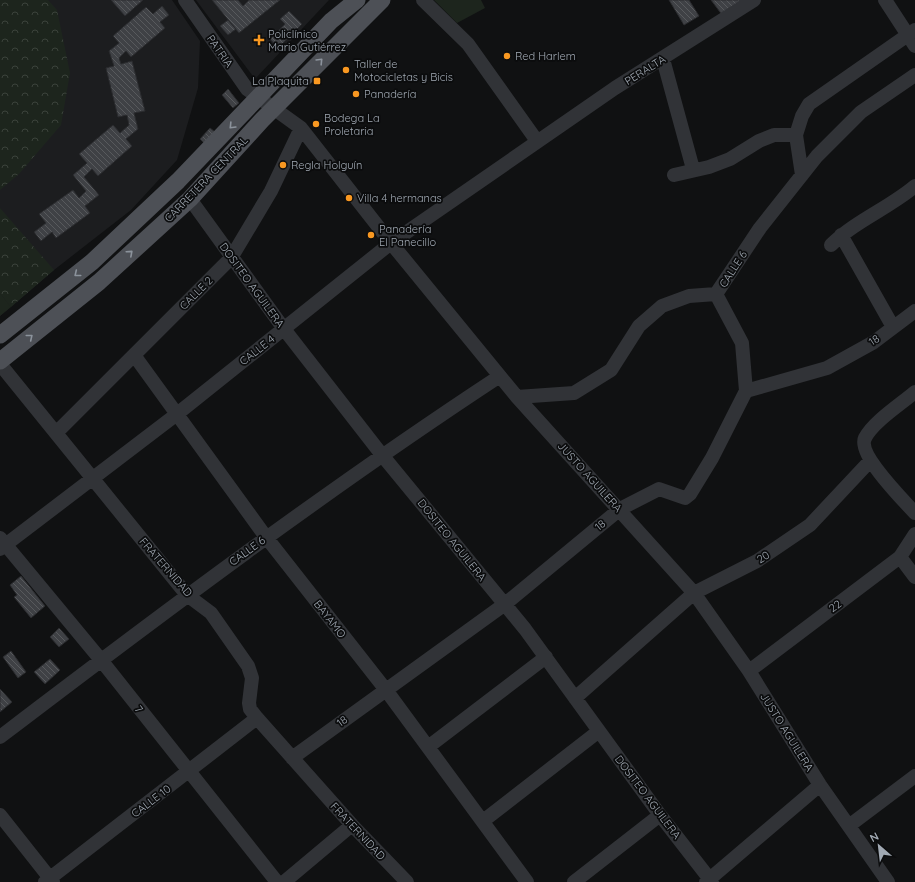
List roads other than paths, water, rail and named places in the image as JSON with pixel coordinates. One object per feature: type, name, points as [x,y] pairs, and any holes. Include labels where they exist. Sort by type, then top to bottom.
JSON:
[{"type":"main road","points":[[331,22],[350,0]]},
{"type":"main road","name":"CARRETERA CENTRAL","points":[[0,335],[92,262],[178,180],[331,22],[357,0]]},
{"type":"main road","name":"CARRETERA CENTRAL","points":[[0,363],[98,282],[190,199],[273,109],[379,2]]},
{"type":"street","name":"PATRIA","points":[[185,0],[247,89],[259,98]]},
{"type":"street","points":[[423,0],[468,44],[537,141]]},
{"type":"street","name":"PERALTA","points":[[537,141],[754,0]]},
{"type":"street","points":[[802,175],[796,135],[802,116],[809,104],[913,37],[885,0]]},
{"type":"street","points":[[663,59],[694,169]]},
{"type":"street","name":"CALLE 6","points":[[517,397],[574,393],[611,370],[639,326],[662,306],[689,296],[716,294],[760,228],[817,156],[861,112],[915,75]]},
{"type":"street","name":"JUSTO AGUILERA","points":[[259,98],[301,128],[391,243],[517,397],[620,509],[694,593],[749,671],[820,785],[850,825],[888,882]]},
{"type":"street","name":"CALLE 2","points":[[56,433],[231,258],[271,191],[301,128]]},
{"type":"street","points":[[674,175],[730,159],[759,141],[774,135],[796,135]]},
{"type":"street","name":"CALLE 4","points":[[2,544],[176,414],[391,243],[537,141]]},
{"type":"street","points":[[893,327],[836,240],[900,199],[915,186]]},
{"type":"street","name":"DOSITEO AGUILERA","points":[[190,199],[231,258],[284,329],[382,455],[505,604],[546,657],[709,881]]},
{"type":"street","points":[[716,294],[742,343],[746,391]]},
{"type":"street","name":"18","points":[[292,758],[505,604],[620,509],[659,489],[685,498],[690,494],[712,458],[746,391],[827,368],[874,342],[915,311]]},
{"type":"street","name":"BAYAMO","points":[[134,355],[266,537],[386,690],[527,882]]},
{"type":"street","name":"FRATERNIDAD","points":[[0,363],[91,478],[187,595],[211,613],[248,666],[252,678],[249,703],[250,709],[257,718],[352,825],[407,882]]},
{"type":"street","name":"CALLE 6","points":[[0,737],[100,660],[266,537],[382,455],[500,376]]},
{"type":"street","points":[[915,392],[878,423],[864,438],[864,444],[870,461],[915,513]]},
{"type":"street","name":"20","points":[[576,698],[694,593],[757,561],[810,525],[870,461]]},
{"type":"street","name":"22","points":[[749,671],[900,557],[915,534]]},
{"type":"street","name":"7","points":[[2,544],[100,660],[277,882]]},
{"type":"street","points":[[900,557],[915,577]]},
{"type":"street","points":[[428,747],[546,657]]},
{"type":"street","name":"CALLE 10","points":[[49,881],[257,718]]},
{"type":"street","points":[[483,821],[599,731]]},
{"type":"street","points":[[850,825],[915,776]]},
{"type":"street","points":[[709,881],[820,785]]},
{"type":"street","points":[[0,815],[49,881]]},
{"type":"street","points":[[574,882],[660,815]]},
{"type":"street","points":[[284,882],[352,825]]},
{"type":"place","name":"Policlínico Mario Gutiérrez","points":[[259,40]]},
{"type":"place","name":"Red Harlem","points":[[507,56]]},
{"type":"place","name":"Taller de Motocicletas y Bicis","points":[[346,70]]},
{"type":"place","name":"La Plaquita","points":[[317,81]]},
{"type":"place","name":"Panadería","points":[[356,94]]},
{"type":"place","name":"Bodega La Proletaria","points":[[316,124]]},
{"type":"place","name":"Regla Holguín","points":[[283,165]]},
{"type":"place","name":"Villa 4 hermanas","points":[[349,198]]},
{"type":"place","name":"Panadería El Panecillo","points":[[371,235]]}]
